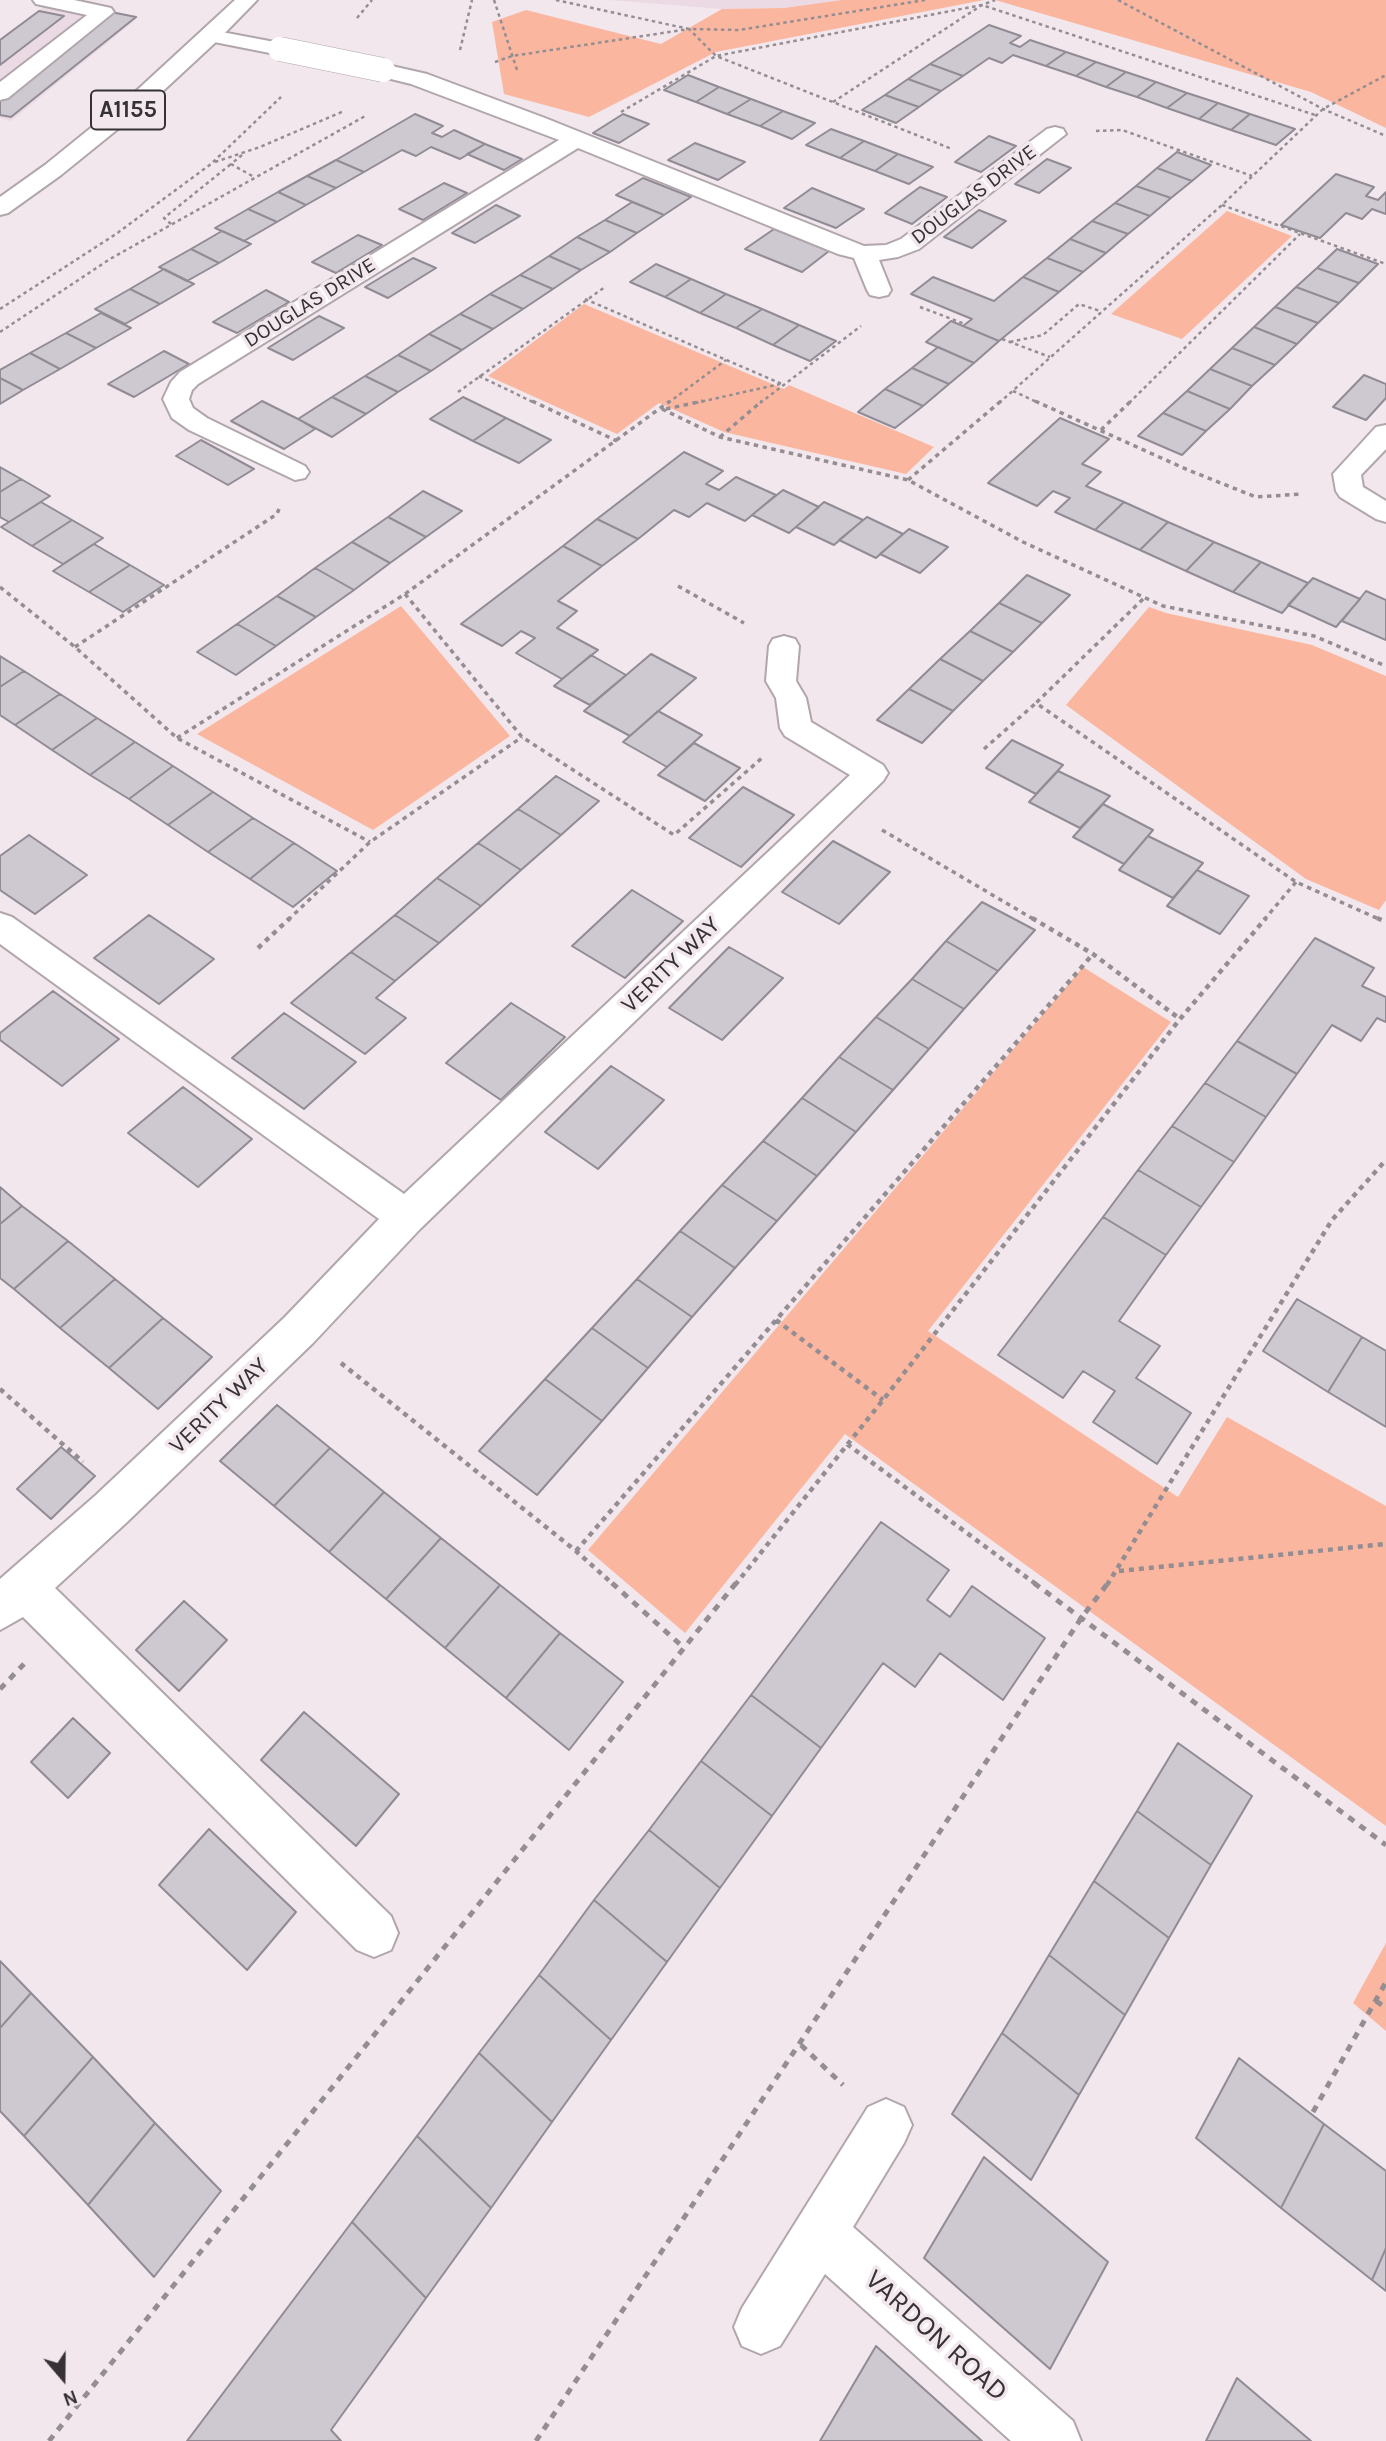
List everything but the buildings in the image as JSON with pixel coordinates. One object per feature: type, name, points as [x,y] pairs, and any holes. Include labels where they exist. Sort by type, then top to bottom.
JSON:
[{"type":"street","points":[[0,93],[104,12],[43,0]]},
{"type":"street","name":"A1155","points":[[0,208],[53,170],[142,98],[247,0]]},
{"type":"street","name":"DOUGLAS DRIVE","points":[[211,36],[437,81],[847,249],[864,253],[889,252],[910,244],[1055,134]]},
{"type":"street","name":"DOUGLAS DRIVE","points":[[295,472],[198,425],[181,412],[176,399],[180,387],[189,378],[575,139]]},
{"type":"street","points":[[864,253],[879,290]]},
{"type":"street","points":[[1386,433],[1347,474],[1350,491],[1386,513]]},
{"type":"street","points":[[784,646],[781,681],[791,698],[796,728]]},
{"type":"street","name":"VERITY WAY","points":[[374,1933],[12,1598],[299,1330],[406,1217],[872,773],[796,728]]},
{"type":"street","points":[[0,926],[406,1217]]},
{"type":"street","points":[[761,2327],[886,2125]]},
{"type":"street","name":"VARDON ROAD","points":[[818,2232],[1053,2441]]},
{"type":"path","points":[[0,332],[110,258],[386,104],[437,81],[472,0]]},
{"type":"path","points":[[494,0],[537,123]]},
{"type":"path","points":[[555,0],[689,29],[716,56],[952,149]]},
{"type":"path","points":[[211,164],[512,56],[689,29],[739,30],[925,0]]},
{"type":"path","points":[[575,139],[716,56],[982,5],[995,0]]},
{"type":"path","points":[[1118,0],[1322,109],[1386,136]]},
{"type":"path","points":[[833,102],[982,5]]},
{"type":"path","points":[[982,5],[1318,116]]},
{"type":"path","points":[[908,480],[1013,391],[1222,205],[1318,116],[1322,109],[1386,75]]},
{"type":"path","points":[[0,309],[116,234],[211,164],[289,89]]},
{"type":"path","points":[[1055,134],[1122,130],[1252,176]]},
{"type":"path","points":[[171,224],[164,218],[244,153]]},
{"type":"path","points":[[231,164],[255,177]]},
{"type":"path","points":[[1222,205],[1386,264]]},
{"type":"path","points":[[1101,430],[1300,234]]},
{"type":"path","points":[[458,392],[605,287]]},
{"type":"path","points":[[585,299],[782,384]]},
{"type":"path","points":[[1010,342],[1043,335],[1079,304],[1100,311]]},
{"type":"path","points":[[720,437],[782,384],[867,322]]},
{"type":"path","points":[[1002,339],[1050,357]]},
{"type":"path","points":[[177,738],[405,594],[662,410],[726,360]]},
{"type":"path","points":[[479,376],[617,442]]},
{"type":"path","points":[[662,410],[782,384]]},
{"type":"path","points":[[1013,391],[1188,470],[1256,497]]},
{"type":"path","points":[[662,410],[720,437],[908,480],[1023,542],[1163,606],[1314,636],[1386,666]]},
{"type":"path","points":[[75,647],[277,514],[295,472]]},
{"type":"path","points":[[678,586],[784,646]]},
{"type":"path","points":[[0,587],[75,647],[177,738],[370,842]]},
{"type":"path","points":[[405,594],[522,737],[674,835],[796,728]]},
{"type":"path","points":[[984,749],[1036,703],[1143,598]]},
{"type":"path","points":[[1036,703],[1296,882],[1385,920]]},
{"type":"path","points":[[258,948],[370,842],[522,737]]},
{"type":"path","points":[[839,805],[1093,954],[1180,1019]]},
{"type":"path","points":[[48,2441],[883,1400],[1180,1019],[1296,882]]},
{"type":"path","points":[[576,1551],[1093,954]]},
{"type":"path","points":[[536,2441],[1082,1617],[1118,1571],[1332,1220],[1386,1160]]},
{"type":"path","points":[[776,1320],[883,1400]]},
{"type":"path","points":[[299,1330],[576,1551],[683,1647]]},
{"type":"path","points":[[0,1389],[87,1466]]},
{"type":"path","points":[[846,1444],[1386,1845]]},
{"type":"path","points":[[1118,1571],[1386,1544]]},
{"type":"path","points":[[1313,2112],[1386,1982]]},
{"type":"path","points":[[1376,2001],[1386,2008]]},
{"type":"shaded area","points":[[53,0],[139,17],[11,121],[0,118],[0,39]]},
{"type":"shaded area","points":[[609,0],[842,0],[784,8],[722,9]]},
{"type":"shaded area","points":[[842,0],[984,0],[716,52],[589,117],[504,94],[492,22],[526,10],[661,44],[722,9],[784,8]]},
{"type":"shaded area","points":[[995,0],[1386,0],[1386,128],[1311,92]]},
{"type":"shaded area","points":[[1227,211],[1292,236],[1182,339],[1111,314]]},
{"type":"shaded area","points":[[584,304],[784,389],[789,385],[934,447],[906,474],[724,432],[659,403],[617,434],[488,376]]},
{"type":"shaded area","points":[[401,606],[510,736],[373,830],[197,734]]},
{"type":"shaded area","points":[[1149,607],[1312,645],[1386,676],[1386,900],[1379,910],[1306,879],[1066,705]]},
{"type":"shaded area","points":[[1083,967],[1171,1022],[928,1331],[1178,1497],[1227,1417],[1386,1506],[1386,1826],[845,1434],[685,1633],[588,1550]]},
{"type":"shaded area","points":[[1386,1943],[1386,2031],[1353,2003]]}]
